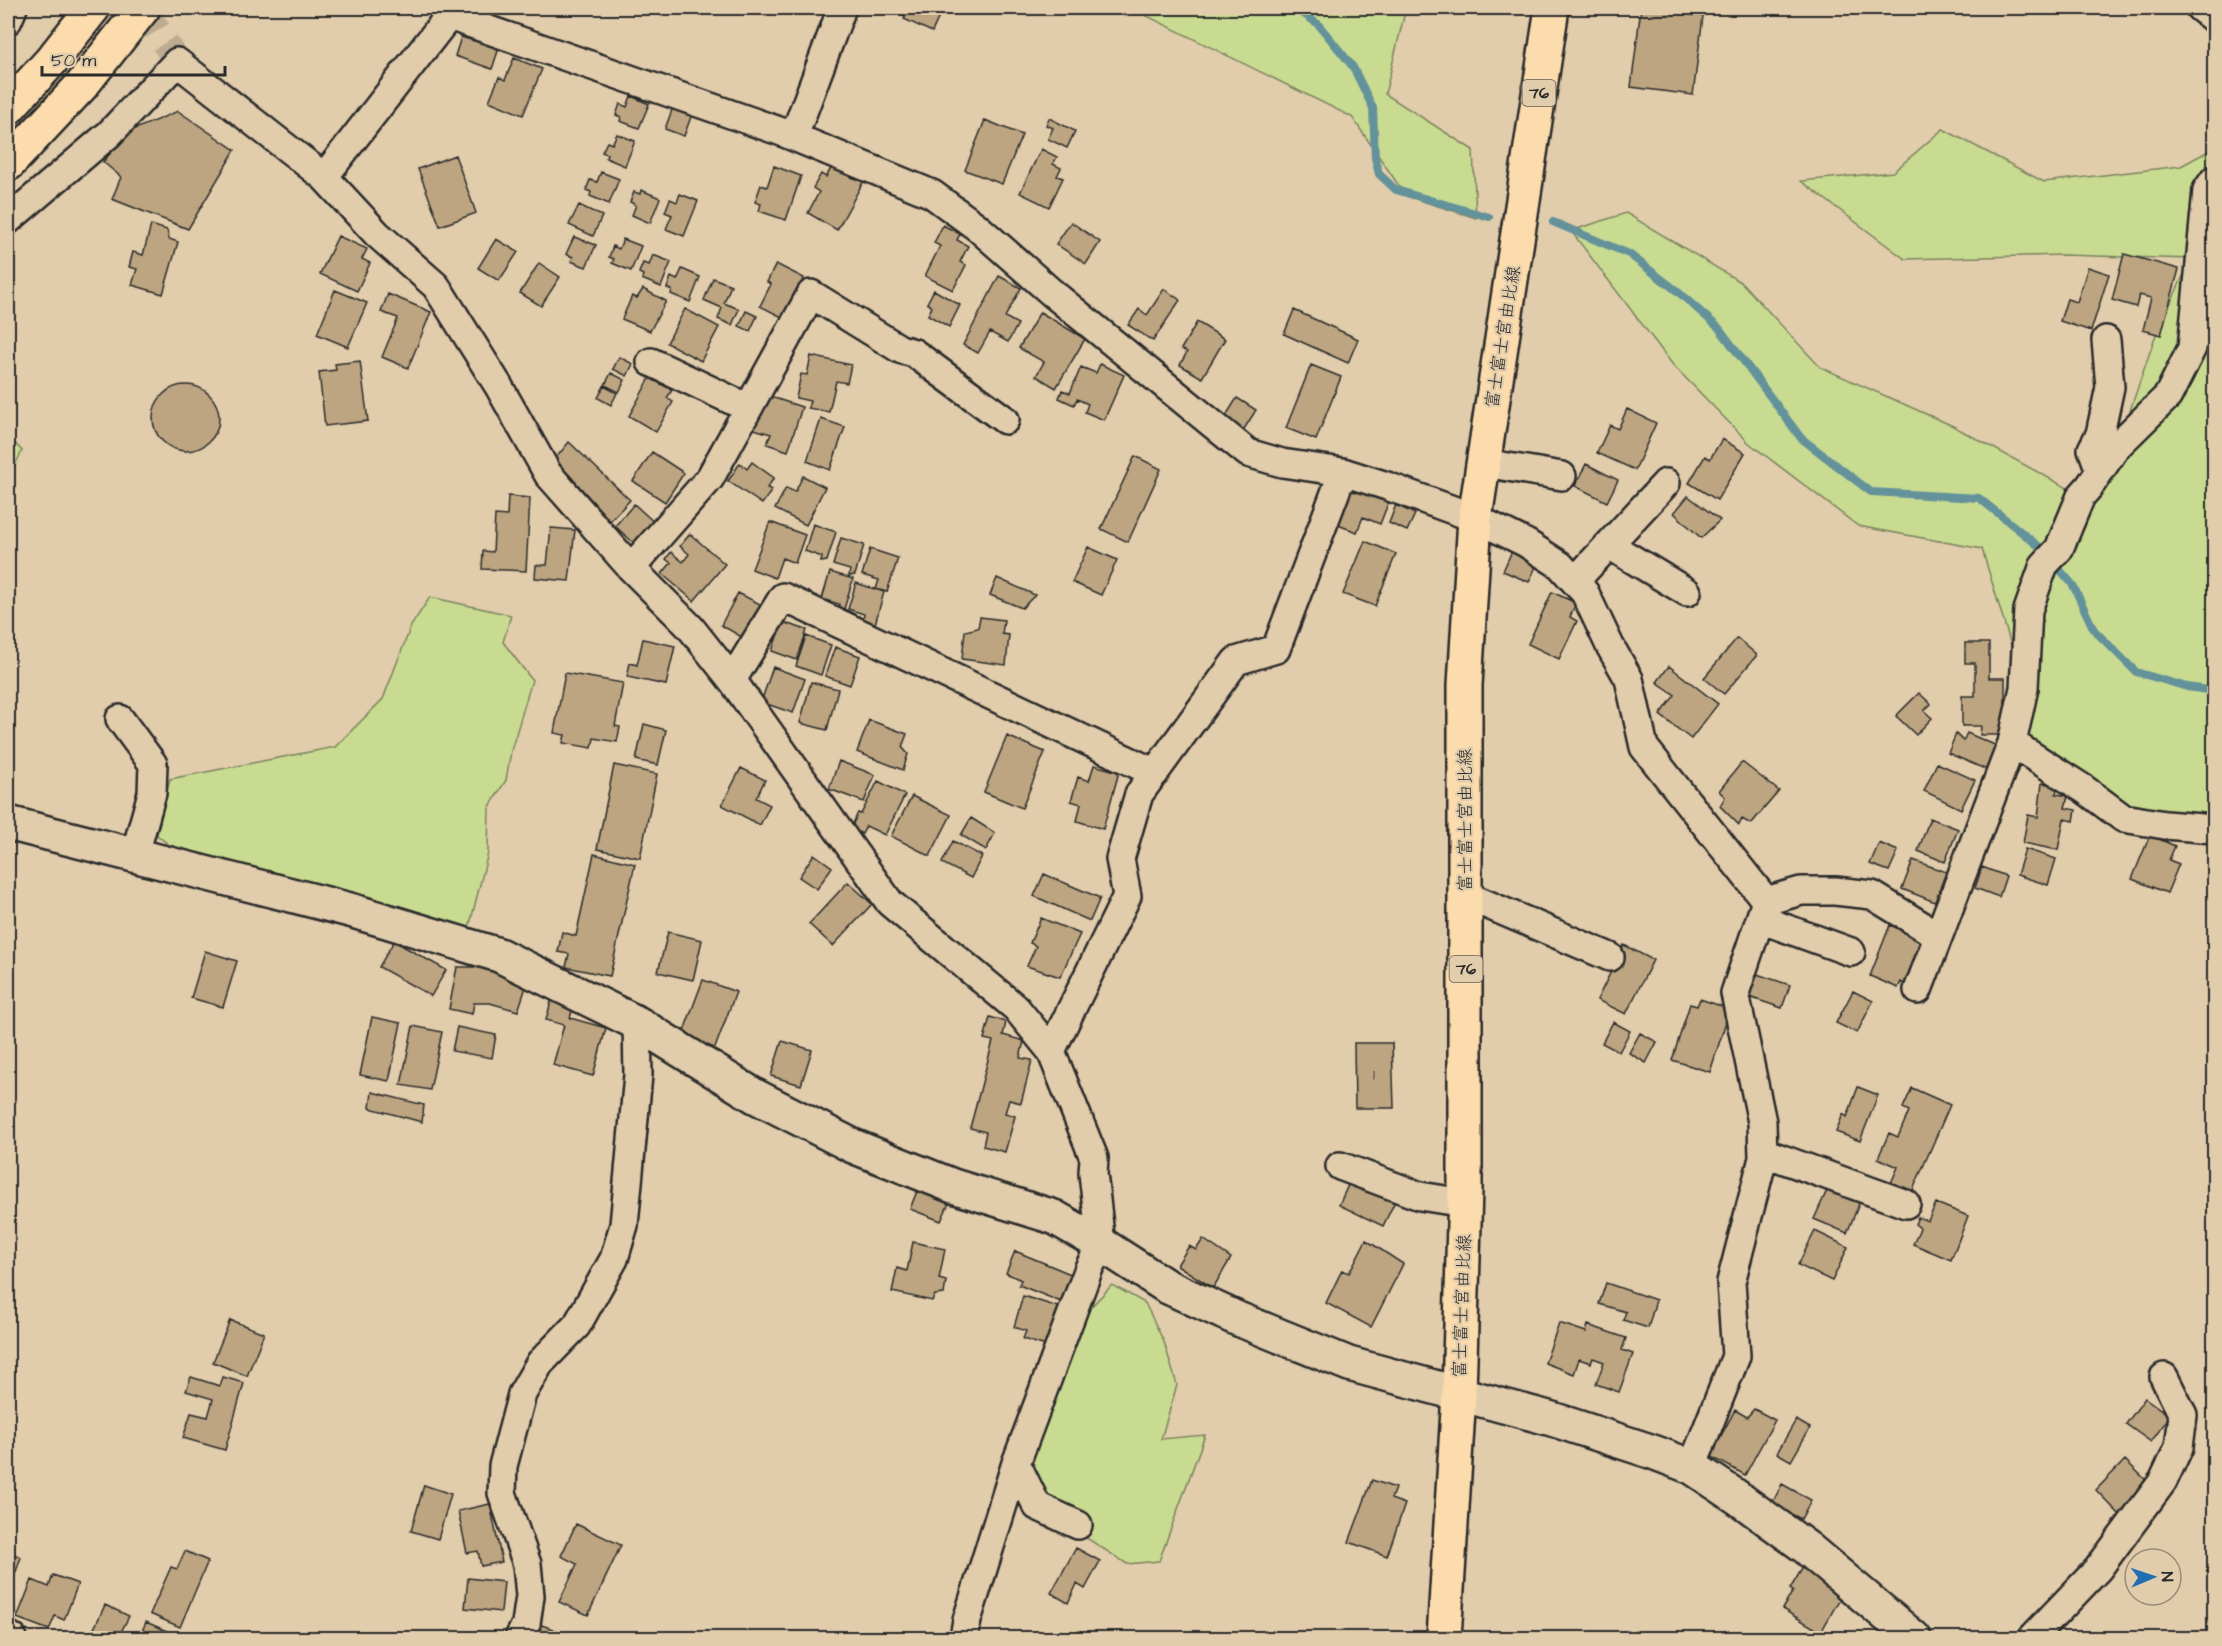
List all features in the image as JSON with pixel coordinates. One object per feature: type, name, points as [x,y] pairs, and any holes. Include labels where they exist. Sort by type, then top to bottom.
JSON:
[{"type":"main road","points":[[8,108],[51,61],[93,8]]},
{"type":"main road","points":[[8,164],[82,85],[143,8]]},
{"type":"main road","name":"富士富士宮由比線","points":[[1444,1638],[1459,1394],[1464,1203],[1465,685],[1475,518],[1552,8]]},
{"type":"street","points":[[8,20],[12,8]]},
{"type":"street","points":[[794,136],[842,8]]},
{"type":"street","points":[[2200,8],[2214,20]]},
{"type":"street","points":[[324,177],[452,12],[794,136],[932,194],[977,227],[1051,292],[1248,453],[1282,463],[1343,472],[1475,518],[1534,548],[1560,565],[1585,593],[1610,646],[1629,679],[1644,747],[1763,910],[1851,952]]},
{"type":"street","points":[[8,220],[109,134],[177,62],[324,177],[377,234],[436,286],[498,385],[544,469],[631,568],[690,627],[732,681],[890,903],[1016,1008],[1051,1051],[1094,1158],[1093,1173],[1101,1244],[1089,1268],[1016,1463],[967,1620],[964,1638]]},
{"type":"street","points":[[1918,990],[1937,935],[2012,743],[2024,688],[2028,610],[2080,496],[2118,446],[2168,396],[2192,348],[2207,190],[2214,180]]},
{"type":"street","points":[[631,568],[710,477],[811,294],[900,350],[914,353],[1005,420]]},
{"type":"street","points":[[2100,471],[2092,449],[2100,434],[2110,387],[2106,340]]},
{"type":"street","points":[[651,362],[748,408]]},
{"type":"street","points":[[1484,463],[1562,476]]},
{"type":"street","points":[[1051,1051],[1127,896],[1120,859],[1139,794],[1236,661],[1276,649],[1343,472]]},
{"type":"street","points":[[1575,581],[1666,483]]},
{"type":"street","points":[[1608,545],[1687,592]]},
{"type":"street","points":[[732,681],[783,597],[1155,773]]},
{"type":"street","points":[[120,719],[153,764],[152,793],[135,854]]},
{"type":"street","points":[[2012,743],[2084,789],[2123,818],[2165,825],[2214,829]]},
{"type":"street","points":[[8,823],[350,910],[499,955],[637,1023],[755,1096],[853,1146],[953,1186],[1054,1217],[1166,1286],[1268,1332],[1349,1364],[1552,1419],[1692,1467],[1807,1548],[1914,1638]]},
{"type":"street","points":[[1692,1467],[1736,1356],[1731,1282],[1763,1158],[1762,1122],[1735,993],[1763,910],[1801,891],[1835,891],[1872,895],[1937,935]]},
{"type":"street","points":[[1465,895],[1610,957]]},
{"type":"street","points":[[519,1638],[526,1624],[530,1596],[527,1564],[502,1493],[503,1466],[522,1394],[540,1363],[577,1324],[614,1259],[624,1225],[638,1075],[637,1023]]},
{"type":"street","points":[[1763,1152],[1906,1204]]},
{"type":"street","points":[[1340,1166],[1420,1196],[1464,1203]]},
{"type":"street","points":[[2032,1638],[2098,1569],[2163,1481],[2179,1447],[2183,1415],[2164,1377]]},
{"type":"street","points":[[1016,1463],[1037,1506],[1078,1525]]},
{"type":"street","points":[[8,1635],[13,1638]]},
{"type":"green space","points":[[1137,8],[1406,8],[1385,94],[1473,150],[1476,218],[1406,196],[1352,117],[1143,14]]},
{"type":"green space","points":[[1943,129],[2044,182],[2181,166],[2214,148],[2214,828],[2139,820],[2020,746],[2027,698],[1982,549],[1858,526],[1749,443],[1673,365],[1571,231],[1626,213],[1742,283],[1820,367],[1953,426],[2080,495],[2118,446],[2155,337],[2191,259],[2064,255],[1905,259],[1801,181],[1893,172]]},
{"type":"green space","points":[[8,436],[22,451],[8,480]]},
{"type":"green space","points":[[430,597],[511,615],[503,642],[532,680],[511,751],[506,780],[489,808],[488,853],[469,928],[380,900],[173,848],[157,835],[170,779],[335,747],[383,699],[411,626]]},
{"type":"green space","points":[[1112,1285],[1145,1303],[1164,1342],[1177,1385],[1161,1439],[1205,1435],[1159,1561],[1127,1564],[1018,1494],[1090,1308]]},
{"type":"building","points":[[904,8],[943,8],[932,32],[904,19],[906,16],[901,14]]},
{"type":"building","points":[[1641,8],[1671,8],[1670,12],[1703,16],[1693,95],[1631,87]]},
{"type":"building","points":[[461,37],[499,48],[492,69],[455,56]]},
{"type":"building","points":[[514,58],[542,69],[523,115],[489,101],[499,77],[505,80]]},
{"type":"building","points":[[631,96],[649,104],[639,128],[620,121],[621,117],[616,115],[620,104],[627,107]]},
{"type":"building","points":[[673,107],[692,114],[684,136],[665,129]]},
{"type":"building","points":[[178,111],[235,150],[188,229],[112,199],[121,177],[103,162],[128,132]]},
{"type":"building","points":[[1049,118],[1075,131],[1067,148],[1048,139],[1053,128],[1046,125]]},
{"type":"building","points":[[985,120],[1022,135],[1002,184],[965,170]]},
{"type":"building","points":[[617,134],[635,141],[625,166],[606,158],[607,154],[602,152],[607,142],[612,144]]},
{"type":"building","points":[[1041,149],[1057,157],[1053,164],[1061,168],[1057,176],[1063,178],[1049,207],[1020,193]]},
{"type":"building","points":[[455,155],[476,213],[440,226],[418,169]]},
{"type":"building","points":[[833,165],[863,182],[837,230],[808,213],[819,192],[813,188],[821,174],[826,177]]},
{"type":"building","points":[[774,166],[801,176],[786,220],[759,211],[761,204],[755,202],[761,185],[767,187]]},
{"type":"building","points":[[601,172],[619,179],[609,204],[590,196],[591,192],[586,190],[590,180],[597,182]]},
{"type":"building","points":[[641,190],[660,198],[650,223],[632,215],[636,205],[630,202],[634,192],[640,194]]},
{"type":"building","points":[[680,194],[698,201],[684,236],[666,229],[672,215],[665,212],[670,199],[677,202]]},
{"type":"building","points":[[579,205],[602,216],[593,236],[569,225]]},
{"type":"building","points":[[1071,222],[1100,242],[1086,264],[1056,244]]},
{"type":"building","points":[[151,225],[167,230],[169,239],[178,242],[163,294],[132,285],[137,269],[129,267],[133,252],[143,255]]},
{"type":"building","points":[[943,225],[960,234],[957,240],[968,246],[960,262],[966,265],[953,290],[925,276],[940,246],[934,243]]},
{"type":"building","points":[[338,236],[367,249],[362,259],[370,263],[357,291],[320,274]]},
{"type":"building","points":[[574,237],[596,245],[586,267],[571,261],[573,257],[566,254]]},
{"type":"building","points":[[496,239],[518,252],[499,281],[478,268]]},
{"type":"building","points":[[623,239],[641,246],[631,271],[612,263],[614,259],[609,257],[613,246],[619,249]]},
{"type":"building","points":[[2124,254],[2179,269],[2161,335],[2143,330],[2151,298],[2139,295],[2136,307],[2112,300]]},
{"type":"building","points":[[653,255],[671,262],[661,287],[642,279],[643,275],[639,273],[643,263],[649,265]]},
{"type":"building","points":[[539,263],[560,277],[541,306],[520,293]]},
{"type":"building","points":[[776,264],[804,278],[784,318],[760,306],[771,284],[767,282]]},
{"type":"building","points":[[2088,267],[2109,274],[2091,331],[2060,321],[2067,299],[2077,302]]},
{"type":"building","points":[[682,269],[700,277],[690,302],[671,294],[672,290],[667,288],[671,277],[677,280]]},
{"type":"building","points":[[999,276],[1021,288],[1005,317],[1018,324],[1008,342],[990,332],[978,353],[963,345]]},
{"type":"building","points":[[713,278],[731,285],[724,303],[739,309],[732,325],[718,319],[722,308],[704,300]]},
{"type":"building","points":[[643,289],[666,301],[650,331],[622,319],[632,296],[637,298]]},
{"type":"building","points":[[1164,289],[1180,300],[1153,341],[1128,325],[1139,309],[1147,315]]},
{"type":"building","points":[[335,290],[367,303],[348,347],[317,334]]},
{"type":"building","points":[[934,290],[960,305],[949,327],[928,315],[932,307],[927,303]]},
{"type":"building","points":[[388,294],[431,312],[408,368],[382,357],[398,318],[381,312]]},
{"type":"building","points":[[685,309],[719,327],[701,361],[667,343]]},
{"type":"building","points":[[1294,310],[1358,339],[1348,363],[1284,334]]},
{"type":"building","points":[[746,311],[757,316],[750,331],[739,326]]},
{"type":"building","points":[[1040,312],[1085,339],[1056,388],[1036,376],[1044,362],[1019,348]]},
{"type":"building","points":[[1197,322],[1225,339],[1202,378],[1180,365],[1187,352],[1181,349]]},
{"type":"building","points":[[811,356],[851,365],[847,383],[836,381],[829,412],[808,408],[810,401],[796,398],[801,374],[807,375]]},
{"type":"building","points":[[619,357],[633,364],[627,376],[613,369]]},
{"type":"building","points":[[360,361],[368,421],[325,426],[319,372],[336,370],[335,364]]},
{"type":"building","points":[[1100,364],[1124,375],[1104,420],[1085,412],[1088,404],[1077,399],[1074,405],[1059,398],[1062,390],[1070,393],[1081,367],[1096,373]]},
{"type":"building","points":[[1311,365],[1341,377],[1316,440],[1286,428]]},
{"type":"building","points":[[611,373],[625,380],[619,392],[605,385]]},
{"type":"building","points":[[650,378],[672,390],[667,398],[673,402],[656,432],[629,416]]},
{"type":"building","points":[[186,385],[199,388],[209,395],[216,405],[219,418],[216,431],[209,441],[199,448],[186,451],[173,448],[163,441],[156,431],[153,418],[156,405],[163,395],[173,388]]},
{"type":"building","points":[[604,386],[617,393],[611,405],[598,398]]},
{"type":"building","points":[[768,396],[802,407],[788,451],[767,444],[771,434],[754,429],[758,414],[762,415]]},
{"type":"building","points":[[1237,398],[1256,410],[1241,434],[1222,422]]},
{"type":"building","points":[[1627,409],[1656,423],[1635,470],[1597,453],[1610,425],[1618,429]]},
{"type":"building","points":[[821,419],[845,427],[830,470],[807,461]]},
{"type":"building","points":[[1722,439],[1745,453],[1717,500],[1689,483],[1705,456],[1710,459]]},
{"type":"building","points":[[569,442],[630,500],[610,521],[555,459]]},
{"type":"building","points":[[652,452],[684,473],[665,502],[633,481]]},
{"type":"building","points":[[1135,456],[1161,469],[1128,542],[1101,529]]},
{"type":"building","points":[[752,462],[774,478],[767,488],[772,490],[762,504],[728,481],[740,463],[747,469]]},
{"type":"building","points":[[1586,464],[1618,480],[1607,502],[1575,486]]},
{"type":"building","points":[[803,476],[825,487],[806,525],[775,509],[786,488],[795,492]]},
{"type":"building","points":[[1351,486],[1389,501],[1380,524],[1363,517],[1357,532],[1335,524]]},
{"type":"building","points":[[508,496],[530,498],[526,571],[482,569],[483,551],[493,552],[495,515],[507,516]]},
{"type":"building","points":[[1688,496],[1720,520],[1701,538],[1674,513]]},
{"type":"building","points":[[634,504],[656,524],[637,546],[615,526]]},
{"type":"building","points":[[1396,505],[1415,514],[1407,531],[1389,523]]},
{"type":"building","points":[[770,522],[805,535],[795,563],[782,558],[775,578],[752,569]]},
{"type":"building","points":[[813,524],[836,532],[827,561],[821,562],[822,557],[805,551]]},
{"type":"building","points":[[551,528],[575,530],[569,581],[535,578],[536,565],[547,565]]},
{"type":"building","points":[[690,534],[725,564],[694,601],[662,574],[671,563],[666,559],[671,552],[683,562],[689,554],[680,546]]},
{"type":"building","points":[[841,538],[864,545],[855,575],[849,576],[850,570],[833,565]]},
{"type":"building","points":[[1365,541],[1396,554],[1375,606],[1343,594]]},
{"type":"building","points":[[1088,547],[1117,560],[1101,595],[1072,582]]},
{"type":"building","points":[[870,549],[898,558],[887,592],[876,589],[879,580],[862,575]]},
{"type":"building","points":[[1512,551],[1538,562],[1529,582],[1503,571]]},
{"type":"building","points":[[830,572],[853,579],[844,609],[839,610],[839,604],[822,599]]},
{"type":"building","points":[[997,578],[1035,595],[1022,608],[990,595]]},
{"type":"building","points":[[856,583],[884,592],[875,624],[863,620],[864,614],[848,609]]},
{"type":"building","points":[[1552,592],[1576,603],[1570,617],[1577,621],[1559,659],[1528,644]]},
{"type":"building","points":[[738,593],[762,605],[745,639],[721,625]]},
{"type":"building","points":[[980,617],[1004,620],[1002,634],[1009,635],[1006,665],[962,659],[965,631],[978,628]]},
{"type":"building","points":[[782,622],[807,630],[797,660],[772,651]]},
{"type":"building","points":[[806,636],[831,645],[821,675],[796,666]]},
{"type":"building","points":[[1737,638],[1757,655],[1724,694],[1704,678]]},
{"type":"building","points":[[643,639],[675,646],[666,685],[627,677],[630,663],[637,665]]},
{"type":"building","points":[[1965,643],[1989,643],[1989,678],[2005,678],[2005,735],[1980,735],[1981,726],[1962,726],[1962,696],[1975,696],[1975,663],[1965,663]]},
{"type":"building","points":[[835,647],[860,656],[850,685],[825,676]]},
{"type":"building","points":[[1669,666],[1718,704],[1691,739],[1660,715],[1675,695],[1657,682]]},
{"type":"building","points":[[773,667],[805,679],[793,713],[761,702]]},
{"type":"building","points":[[565,673],[623,683],[615,726],[620,727],[617,742],[594,738],[592,748],[563,743],[565,735],[554,733]]},
{"type":"building","points":[[811,682],[838,689],[827,730],[800,723]]},
{"type":"building","points":[[1919,693],[1931,704],[1924,711],[1932,718],[1916,735],[1896,716]]},
{"type":"building","points":[[869,720],[907,734],[902,747],[908,754],[903,770],[857,752]]},
{"type":"building","points":[[644,724],[666,730],[658,765],[636,760]]},
{"type":"building","points":[[1967,733],[1997,746],[1987,770],[1948,753],[1956,734],[1963,741]]},
{"type":"building","points":[[1007,736],[1045,752],[1022,808],[984,792]]},
{"type":"building","points":[[839,761],[875,775],[864,802],[829,789]]},
{"type":"building","points":[[1742,762],[1779,791],[1751,824],[1742,819],[1739,825],[1720,806],[1725,797],[1719,791]]},
{"type":"building","points":[[1937,763],[1975,780],[1961,809],[1924,791]]},
{"type":"building","points":[[614,765],[657,774],[640,858],[597,849]]},
{"type":"building","points":[[1094,765],[1119,772],[1103,829],[1077,821],[1081,804],[1071,801],[1078,777],[1089,781]]},
{"type":"building","points":[[741,768],[765,780],[756,798],[770,805],[760,825],[722,805]]},
{"type":"building","points":[[878,781],[905,795],[885,835],[866,826],[862,834],[851,828]]},
{"type":"building","points":[[2042,783],[2058,786],[2056,794],[2068,796],[2065,808],[2076,810],[2074,821],[2064,819],[2058,850],[2023,843],[2028,815],[2038,817]]},
{"type":"building","points":[[912,796],[951,815],[930,856],[891,836]]},
{"type":"building","points":[[971,818],[995,833],[986,850],[961,835]]},
{"type":"building","points":[[1930,818],[1958,829],[1945,862],[1918,851]]},
{"type":"building","points":[[2150,835],[2175,846],[2169,860],[2179,864],[2167,893],[2132,879]]},
{"type":"building","points":[[953,841],[982,856],[971,878],[942,863]]},
{"type":"building","points":[[1879,843],[1898,851],[1889,871],[1870,864]]},
{"type":"building","points":[[2025,849],[2056,859],[2048,885],[2017,875]]},
{"type":"building","points":[[594,854],[635,864],[610,976],[566,967],[569,954],[558,952],[562,932],[576,936]]},
{"type":"building","points":[[814,854],[832,867],[817,889],[799,877]]},
{"type":"building","points":[[1913,860],[1946,872],[1935,902],[1902,889]]},
{"type":"building","points":[[1982,867],[2006,876],[1999,897],[1975,888]]},
{"type":"building","points":[[1044,874],[1100,898],[1090,921],[1034,896]]},
{"type":"building","points":[[848,882],[872,904],[833,946],[809,924]]},
{"type":"building","points":[[1041,918],[1080,934],[1060,977],[1027,966],[1036,946],[1030,943]]},
{"type":"building","points":[[1890,925],[1921,938],[1917,949],[1922,951],[1907,987],[1901,982],[1898,988],[1870,976]]},
{"type":"building","points":[[668,932],[702,940],[693,980],[658,972]]},
{"type":"building","points":[[394,941],[446,970],[431,996],[379,967]]},
{"type":"building","points":[[1624,945],[1653,960],[1626,1014],[1597,1000]]},
{"type":"building","points":[[205,951],[237,961],[223,1007],[191,998]]},
{"type":"building","points":[[457,967],[483,967],[526,987],[518,1011],[490,1003],[474,1003],[472,1014],[449,1009]]},
{"type":"building","points":[[1757,974],[1790,985],[1782,1008],[1749,997]]},
{"type":"building","points":[[703,980],[736,992],[715,1048],[682,1036]]},
{"type":"building","points":[[1853,991],[1873,1001],[1857,1033],[1836,1023]]},
{"type":"building","points":[[552,998],[574,1004],[570,1018],[606,1028],[593,1076],[553,1065],[564,1025],[546,1020]]},
{"type":"building","points":[[1700,999],[1730,1009],[1710,1072],[1672,1060],[1690,1004],[1697,1006]]},
{"type":"building","points":[[372,1017],[401,1023],[389,1081],[360,1075]]},
{"type":"building","points":[[990,1017],[1006,1022],[1003,1035],[1024,1041],[1020,1058],[1032,1060],[1021,1103],[1009,1100],[1005,1113],[1015,1116],[1005,1152],[983,1146],[986,1132],[970,1128],[993,1041],[984,1039]]},
{"type":"building","points":[[1613,1022],[1630,1031],[1619,1052],[1602,1043]]},
{"type":"building","points":[[413,1026],[442,1032],[430,1090],[401,1085]]},
{"type":"building","points":[[457,1027],[496,1035],[492,1058],[452,1051]]},
{"type":"building","points":[[1640,1033],[1657,1042],[1646,1063],[1629,1053]]},
{"type":"building","points":[[782,1041],[812,1050],[801,1085],[771,1076]]},
{"type":"building","points":[[1354,1043],[1392,1043],[1394,1108],[1355,1108]]},
{"type":"building","points":[[1858,1087],[1878,1095],[1860,1141],[1836,1132],[1843,1114],[1847,1117]]},
{"type":"building","points":[[1912,1088],[1950,1105],[1909,1199],[1888,1190],[1898,1167],[1878,1158],[1889,1133],[1898,1137],[1909,1111],[1903,1108]]},
{"type":"building","points":[[372,1092],[424,1105],[422,1122],[370,1108]]},
{"type":"building","points":[[1349,1183],[1365,1191],[1368,1186],[1396,1199],[1383,1226],[1339,1205]]},
{"type":"building","points":[[1829,1186],[1861,1199],[1847,1233],[1814,1219]]},
{"type":"building","points":[[917,1191],[949,1203],[941,1221],[910,1209]]},
{"type":"building","points":[[1936,1203],[1968,1216],[1951,1260],[1913,1244],[1920,1228],[1915,1224],[1918,1217],[1928,1221]]},
{"type":"building","points":[[1815,1231],[1848,1247],[1832,1281],[1798,1265]]},
{"type":"building","points":[[1203,1239],[1231,1258],[1213,1288],[1177,1265],[1189,1246],[1196,1250]]},
{"type":"building","points":[[1366,1240],[1403,1264],[1371,1327],[1326,1303],[1342,1270],[1349,1273]]},
{"type":"building","points":[[913,1242],[945,1249],[939,1279],[946,1281],[944,1294],[935,1295],[932,1301],[892,1292],[897,1268],[907,1271]]},
{"type":"building","points":[[1015,1251],[1073,1275],[1061,1302],[1019,1285],[1021,1280],[1006,1273]]},
{"type":"building","points":[[1606,1283],[1656,1300],[1648,1328],[1623,1320],[1626,1312],[1599,1304]]},
{"type":"building","points":[[1023,1296],[1058,1307],[1046,1346],[1023,1339],[1026,1331],[1014,1327]]},
{"type":"building","points":[[230,1320],[264,1333],[247,1376],[213,1362]]},
{"type":"building","points":[[1559,1323],[1586,1332],[1588,1325],[1626,1338],[1622,1350],[1633,1354],[1619,1392],[1596,1384],[1604,1362],[1593,1358],[1591,1363],[1579,1359],[1574,1374],[1545,1363]]},
{"type":"building","points":[[191,1377],[220,1386],[223,1377],[244,1383],[225,1450],[183,1438],[191,1413],[208,1417],[213,1399],[186,1391]]},
{"type":"building","points":[[2145,1398],[2170,1416],[2151,1442],[2126,1424]]},
{"type":"building","points":[[1754,1409],[1775,1420],[1745,1475],[1710,1456],[1735,1410],[1747,1417]]},
{"type":"building","points":[[1796,1420],[1810,1428],[1791,1461],[1777,1453]]},
{"type":"building","points":[[2125,1460],[2150,1484],[2120,1515],[2096,1490]]},
{"type":"building","points":[[1372,1480],[1395,1488],[1391,1499],[1405,1504],[1387,1556],[1349,1542]]},
{"type":"building","points":[[1782,1484],[1811,1500],[1801,1519],[1772,1504]]},
{"type":"building","points":[[424,1485],[451,1494],[438,1539],[411,1531]]},
{"type":"building","points":[[490,1504],[502,1562],[481,1566],[478,1551],[467,1553],[458,1511]]},
{"type":"building","points":[[576,1524],[621,1545],[588,1615],[559,1602],[577,1564],[561,1556]]},
{"type":"building","points":[[1076,1548],[1100,1561],[1085,1589],[1077,1584],[1068,1603],[1051,1593]]},
{"type":"building","points":[[185,1551],[208,1561],[180,1627],[150,1614],[171,1567],[177,1569]]},
{"type":"building","points":[[8,1552],[21,1557],[8,1595]]},
{"type":"building","points":[[1803,1567],[1844,1591],[1821,1632],[1782,1609]]},
{"type":"building","points":[[53,1575],[78,1584],[64,1620],[55,1616],[49,1630],[17,1618],[32,1580],[49,1587]]},
{"type":"building","points":[[468,1578],[504,1582],[501,1612],[465,1608]]},
{"type":"building","points":[[105,1605],[129,1616],[118,1638],[97,1638],[98,1636],[92,1633]]},
{"type":"building","points":[[146,1622],[183,1638],[139,1638]]},
{"type":"building","points":[[539,1624],[577,1638],[534,1638]]},
{"type":"building","points":[[1847,1633],[1858,1638],[1844,1638]]},
{"type":"waterway","points":[[1295,8],[1318,24],[1353,67],[1373,108],[1375,158],[1379,174],[1396,190],[1489,217]]},
{"type":"waterway","points":[[1553,222],[1629,254],[1677,291],[1719,328],[1801,438],[1871,492],[1979,498],[2041,548],[2073,585],[2094,630],[2136,672],[2187,687],[2214,691]]},
{"type":"tunnel","points":[[143,8],[177,62]]}]
